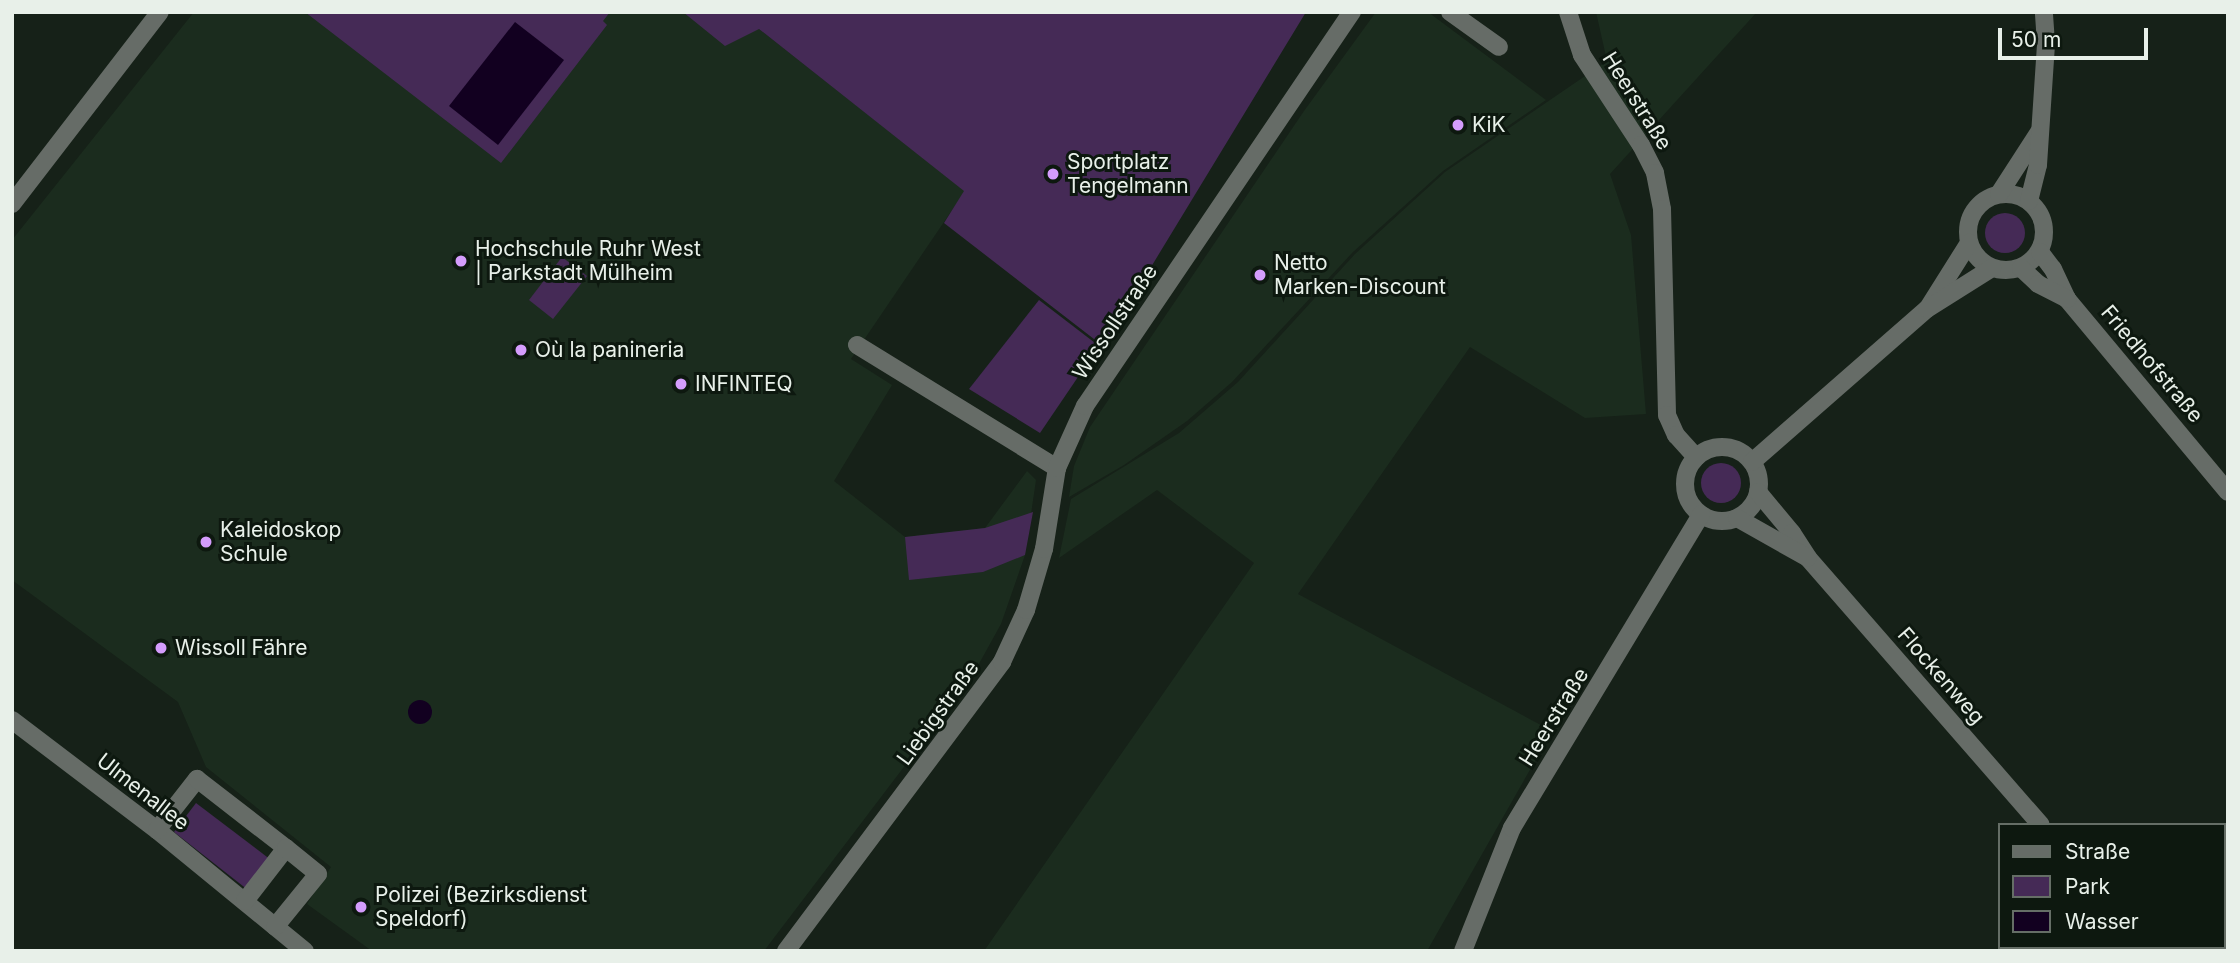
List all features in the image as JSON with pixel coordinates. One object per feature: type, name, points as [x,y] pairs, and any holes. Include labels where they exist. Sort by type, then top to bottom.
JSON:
[{"type":"street","name":"Wissollstraße","points":[[1057,468],[1085,406],[1352,12]]},
{"type":"street","points":[[1450,12],[1499,47]]},
{"type":"street","name":"Heerstraße","points":[[1568,12],[1582,55],[1641,145],[1655,173],[1662,209],[1667,415],[1676,435],[1696,457]]},
{"type":"street","points":[[2029,201],[2038,166],[2046,43],[2044,12]]},
{"type":"street","points":[[12,204],[157,14]]},
{"type":"street","points":[[1999,194],[2039,132]]},
{"type":"street","points":[[1927,309],[1969,243],[1969,222],[1974,212],[1989,198],[1999,194],[2020,196],[2029,201],[2043,219],[2045,230],[2040,252],[2021,268],[1992,268],[1982,262],[1969,243]]},
{"type":"street","name":"Friedhofstraße","points":[[2040,252],[2053,270],[2067,299],[2228,492]]},
{"type":"street","points":[[1752,462],[1927,309],[1992,268]]},
{"type":"street","name":"Friedhofstraße","points":[[2021,268],[2038,284],[2067,299]]},
{"type":"street","points":[[857,345],[1057,468]]},
{"type":"street","points":[[1724,446],[1735,449],[1752,462],[1759,482],[1758,492],[1746,512],[1725,521],[1701,515],[1693,508],[1685,487],[1685,476],[1696,457],[1705,451],[1724,446]]},
{"type":"street","name":"Liebigstraße","points":[[786,951],[1002,663],[1026,610],[1044,549],[1057,468]]},
{"type":"street","name":"Flockenweg","points":[[1758,492],[1792,533],[1808,558],[2039,823]]},
{"type":"street","name":"Heerstraße","points":[[1463,951],[1512,828],[1701,515]]},
{"type":"street","name":"Flockenweg","points":[[1737,518],[1808,558]]},
{"type":"street","name":"Ulmenallee","points":[[12,720],[157,830],[305,951]]},
{"type":"street","name":"Ulmenallee","points":[[157,830],[197,779],[318,874],[275,927]]},
{"type":"street","points":[[245,901],[286,848]]},
{"type":"shaded area","points":[[194,12],[773,12],[759,29],[965,191],[851,359],[892,385],[834,481],[905,537],[985,528],[1027,471],[1036,480],[1025,555],[1001,624],[970,680],[764,951],[372,951],[307,904],[331,867],[206,767],[178,702],[12,580],[12,240]]},
{"type":"shaded area","points":[[1376,12],[1428,12],[1546,100],[1443,171],[1353,252],[1232,382],[1187,421],[1124,465],[1069,497],[1074,466],[1090,427],[1304,111]]},
{"type":"shaded area","points":[[1596,12],[1757,12],[1610,174],[1631,235],[1646,414],[1585,418],[1470,347],[1298,594],[1552,731],[1427,951],[984,951],[1254,563],[1157,490],[1059,558],[1071,499],[1179,433],[1238,382],[1355,254],[1445,172],[1607,61]]},
{"type":"green space","points":[[305,12],[610,12],[603,21],[607,25],[501,163]]},
{"type":"green space","points":[[683,12],[1306,12],[1103,346],[944,223],[964,191],[759,29],[725,46]]},
{"type":"green space","points":[[2005,213],[2019,219],[2025,233],[2019,247],[2005,253],[1991,247],[1985,233],[1991,219]]},
{"type":"green space","points":[[562,257],[587,276],[553,319],[529,300]]},
{"type":"green space","points":[[1039,300],[1099,346],[1040,433],[969,389]]},
{"type":"green space","points":[[1721,463],[1735,469],[1741,483],[1735,497],[1721,503],[1707,497],[1701,483],[1707,469]]},
{"type":"green space","points":[[1033,512],[1025,555],[983,572],[909,580],[905,537],[985,528]]},
{"type":"green space","points":[[196,803],[271,860],[248,890],[174,832]]},
{"type":"water","points":[[515,22],[564,60],[498,145],[449,106]]},
{"type":"water","points":[[420,700],[429,703],[432,712],[429,721],[420,724],[411,721],[408,712],[411,703]]},
{"type":"place","name":"KiK","points":[[1458,125]]},
{"type":"place","name":"Sportplatz Tengelmann","points":[[1053,174]]},
{"type":"place","name":"Hochschule Ruhr West | Parkstadt Mülheim","points":[[461,261]]},
{"type":"place","name":"Netto Marken-Discount","points":[[1260,275]]},
{"type":"place","name":"Où la panineria","points":[[521,350]]},
{"type":"place","name":"INFINTEQ","points":[[681,384]]},
{"type":"place","name":"Kaleidoskop Schule","points":[[206,542]]},
{"type":"place","name":"Wissoll Fähre","points":[[161,648]]},
{"type":"place","name":"Polizei (Bezirksdienst Speldorf)","points":[[361,907]]}]
